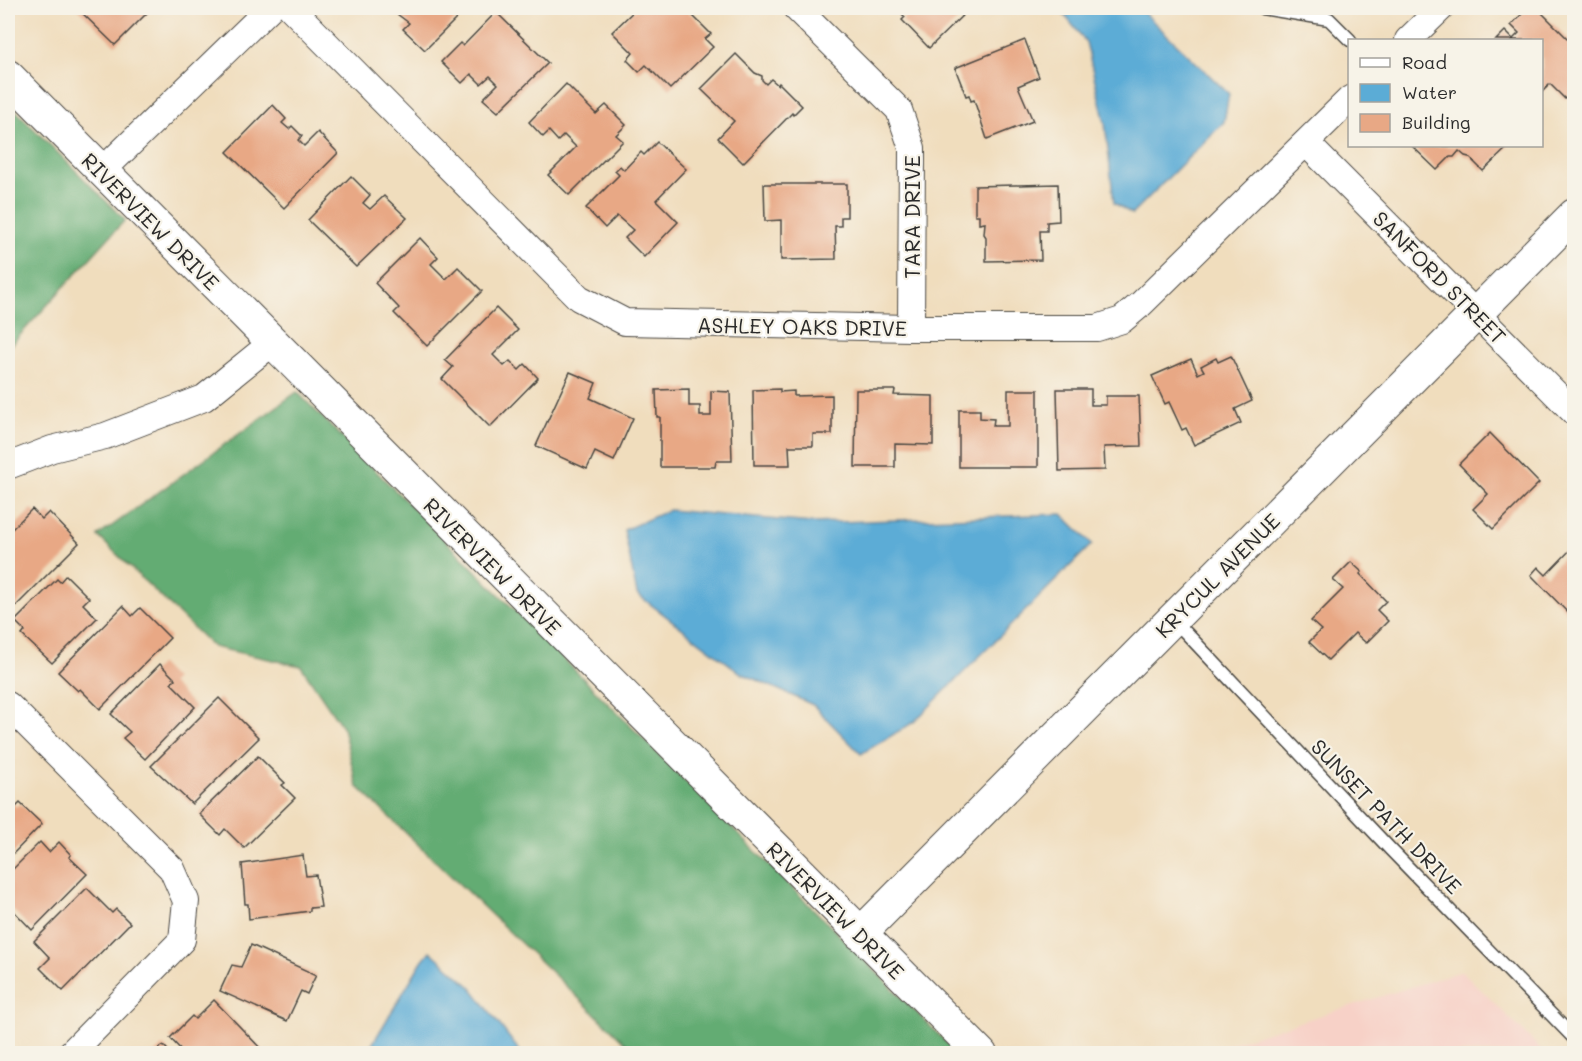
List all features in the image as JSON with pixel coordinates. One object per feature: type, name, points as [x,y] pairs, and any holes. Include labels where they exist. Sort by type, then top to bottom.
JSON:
[{"type":"street","points":[[102,171],[270,8]]},
{"type":"street","name":"ASHLEY OAKS DRIVE","points":[[291,8],[579,298],[625,322],[911,328],[1097,328],[1122,320],[1141,304],[1348,101]]},
{"type":"street","name":"TARA DRIVE","points":[[796,8],[899,110],[912,148],[911,328]]},
{"type":"street","points":[[1409,39],[1441,8]]},
{"type":"street","name":"RIVERVIEW DRIVE","points":[[8,76],[981,1053]]},
{"type":"street","name":"SANFORD STREET","points":[[1306,143],[1575,412]]},
{"type":"street","name":"KRYCUL AVENUE","points":[[860,934],[1575,215]]},
{"type":"street","points":[[8,466],[52,449],[105,436],[204,398],[272,343]]},
{"type":"street","points":[[8,705],[172,869],[186,901],[183,940],[70,1053]]},
{"type":"lane","points":[[1262,8],[1329,19],[1349,39]]},
{"type":"lane","name":"SUNSET PATH DRIVE","points":[[1173,618],[1392,850],[1575,1038]]},
{"type":"shaded area","points":[[1462,971],[1545,1053],[1200,1053]]},
{"type":"green space","points":[[8,103],[125,220],[8,348]]},
{"type":"green space","points":[[297,392],[957,1053],[636,1053],[357,786],[343,728],[301,666],[213,647],[98,536]]},
{"type":"water","points":[[1059,8],[1139,8],[1229,94],[1224,122],[1132,214],[1114,203],[1105,123],[1086,42]]},
{"type":"water","points":[[669,510],[812,523],[1062,514],[1092,544],[914,722],[861,754],[813,705],[741,673],[637,594],[624,530]]},
{"type":"water","points":[[430,951],[471,987],[521,1053],[367,1053]]},
{"type":"building","points":[[77,8],[152,8],[115,45]]},
{"type":"building","points":[[389,8],[467,8],[425,50],[403,29],[409,23]]},
{"type":"building","points":[[637,8],[685,8],[711,34],[705,39],[713,47],[670,89],[646,65],[639,72],[627,60],[633,53],[612,32]]},
{"type":"building","points":[[896,8],[970,8],[929,48],[902,20],[905,17]]},
{"type":"building","points":[[1528,8],[1537,8],[1574,45],[1574,90],[1565,99],[1550,84],[1543,91],[1543,39],[1513,39],[1519,33],[1511,25]]},
{"type":"building","points":[[496,12],[548,63],[498,112],[483,99],[498,84],[490,76],[481,84],[471,74],[462,83],[441,62],[460,43],[463,46]]},
{"type":"building","points":[[1505,31],[1513,39],[1497,39]]},
{"type":"building","points":[[1025,40],[1039,77],[1018,86],[1033,121],[987,139],[974,100],[971,101],[969,95],[966,96],[955,68]]},
{"type":"building","points":[[736,54],[755,73],[762,76],[766,84],[771,79],[778,85],[779,83],[802,106],[793,115],[792,113],[743,163],[718,138],[734,121],[701,89]]},
{"type":"building","points":[[566,84],[596,114],[606,105],[626,125],[616,135],[623,141],[569,195],[548,175],[576,147],[564,135],[558,141],[549,131],[543,137],[529,122]]},
{"type":"building","points":[[273,105],[286,119],[282,123],[289,129],[292,126],[302,136],[298,140],[304,146],[318,132],[338,153],[284,208],[227,152]]},
{"type":"building","points":[[657,142],[686,169],[656,200],[678,222],[644,257],[625,238],[633,230],[617,216],[605,228],[586,208],[619,175],[615,171],[620,166],[624,170],[641,152],[644,155]]},
{"type":"building","points":[[1413,147],[1508,147],[1483,171],[1459,151],[1437,170]]},
{"type":"building","points":[[351,176],[370,195],[363,203],[370,209],[384,196],[407,218],[356,267],[308,220]]},
{"type":"building","points":[[764,184],[847,184],[847,217],[841,217],[841,226],[835,226],[836,259],[781,260],[781,220],[765,221]]},
{"type":"building","points":[[1058,184],[1059,221],[1047,222],[1047,231],[1040,231],[1041,260],[986,261],[985,223],[979,224],[979,215],[975,215],[975,186]]},
{"type":"building","points":[[420,238],[438,257],[431,264],[446,279],[458,267],[482,291],[427,346],[394,313],[399,308],[375,283]]},
{"type":"building","points":[[496,308],[518,330],[493,355],[504,366],[510,361],[519,370],[525,364],[538,378],[490,427],[442,379],[453,367],[445,360]]},
{"type":"building","points":[[1231,356],[1252,401],[1235,409],[1241,423],[1194,445],[1186,428],[1182,430],[1169,402],[1165,404],[1152,376],[1191,359],[1198,374],[1204,371],[1201,366],[1216,358],[1218,362]]},
{"type":"building","points":[[570,372],[596,383],[590,398],[633,418],[614,461],[595,452],[587,469],[536,446]]},
{"type":"building","points":[[689,389],[689,406],[700,406],[700,416],[711,416],[711,391],[730,392],[732,461],[716,461],[715,467],[660,467],[660,417],[657,417],[656,390]]},
{"type":"building","points":[[780,389],[780,392],[794,391],[794,396],[832,395],[832,434],[813,434],[813,446],[789,446],[790,465],[754,465],[753,390]]},
{"type":"building","points":[[1057,389],[1091,389],[1091,405],[1106,405],[1106,396],[1139,396],[1141,446],[1104,447],[1105,470],[1059,471]]},
{"type":"building","points":[[856,390],[895,390],[894,395],[933,396],[933,445],[895,444],[895,467],[855,467]]},
{"type":"building","points":[[1008,390],[1038,390],[1038,467],[959,467],[959,410],[980,410],[980,418],[994,419],[993,426],[1008,426]]},
{"type":"building","points":[[1490,433],[1539,483],[1493,529],[1473,509],[1488,494],[1459,464]]},
{"type":"building","points":[[32,509],[42,519],[49,512],[79,543],[8,614],[8,533]]},
{"type":"building","points":[[1574,546],[1574,619],[1531,575],[1538,567],[1546,575]]},
{"type":"building","points":[[1351,562],[1386,601],[1377,610],[1388,621],[1366,643],[1355,633],[1328,660],[1309,642],[1321,630],[1311,621],[1343,589],[1333,580]]},
{"type":"building","points":[[66,575],[89,598],[83,604],[97,618],[52,663],[22,635],[25,631],[15,621],[57,579],[60,582]]},
{"type":"building","points":[[123,606],[132,616],[140,608],[170,638],[100,709],[58,672]]},
{"type":"building","points":[[160,664],[175,679],[171,683],[195,707],[145,759],[123,738],[130,732],[111,714]]},
{"type":"building","points":[[219,698],[259,738],[192,804],[151,766]]},
{"type":"building","points":[[258,756],[285,783],[282,785],[295,798],[244,848],[225,829],[220,835],[199,814]]},
{"type":"building","points":[[8,798],[16,807],[20,803],[42,824],[8,859]]},
{"type":"building","points":[[40,842],[49,852],[59,842],[71,855],[69,857],[87,874],[32,930],[8,905],[8,874]]},
{"type":"building","points":[[303,855],[306,876],[316,875],[321,907],[310,908],[310,911],[249,919],[248,904],[245,904],[242,864]]},
{"type":"building","points":[[87,888],[112,913],[116,909],[130,923],[63,991],[40,968],[50,958],[34,941]]},
{"type":"building","points":[[251,945],[316,975],[307,994],[301,991],[287,1021],[220,991],[232,965],[241,967]]},
{"type":"building","points":[[214,1000],[266,1054],[185,1054],[170,1038],[192,1016],[195,1019]]},
{"type":"building","points":[[162,1046],[165,1047],[171,1054],[154,1054]]}]
